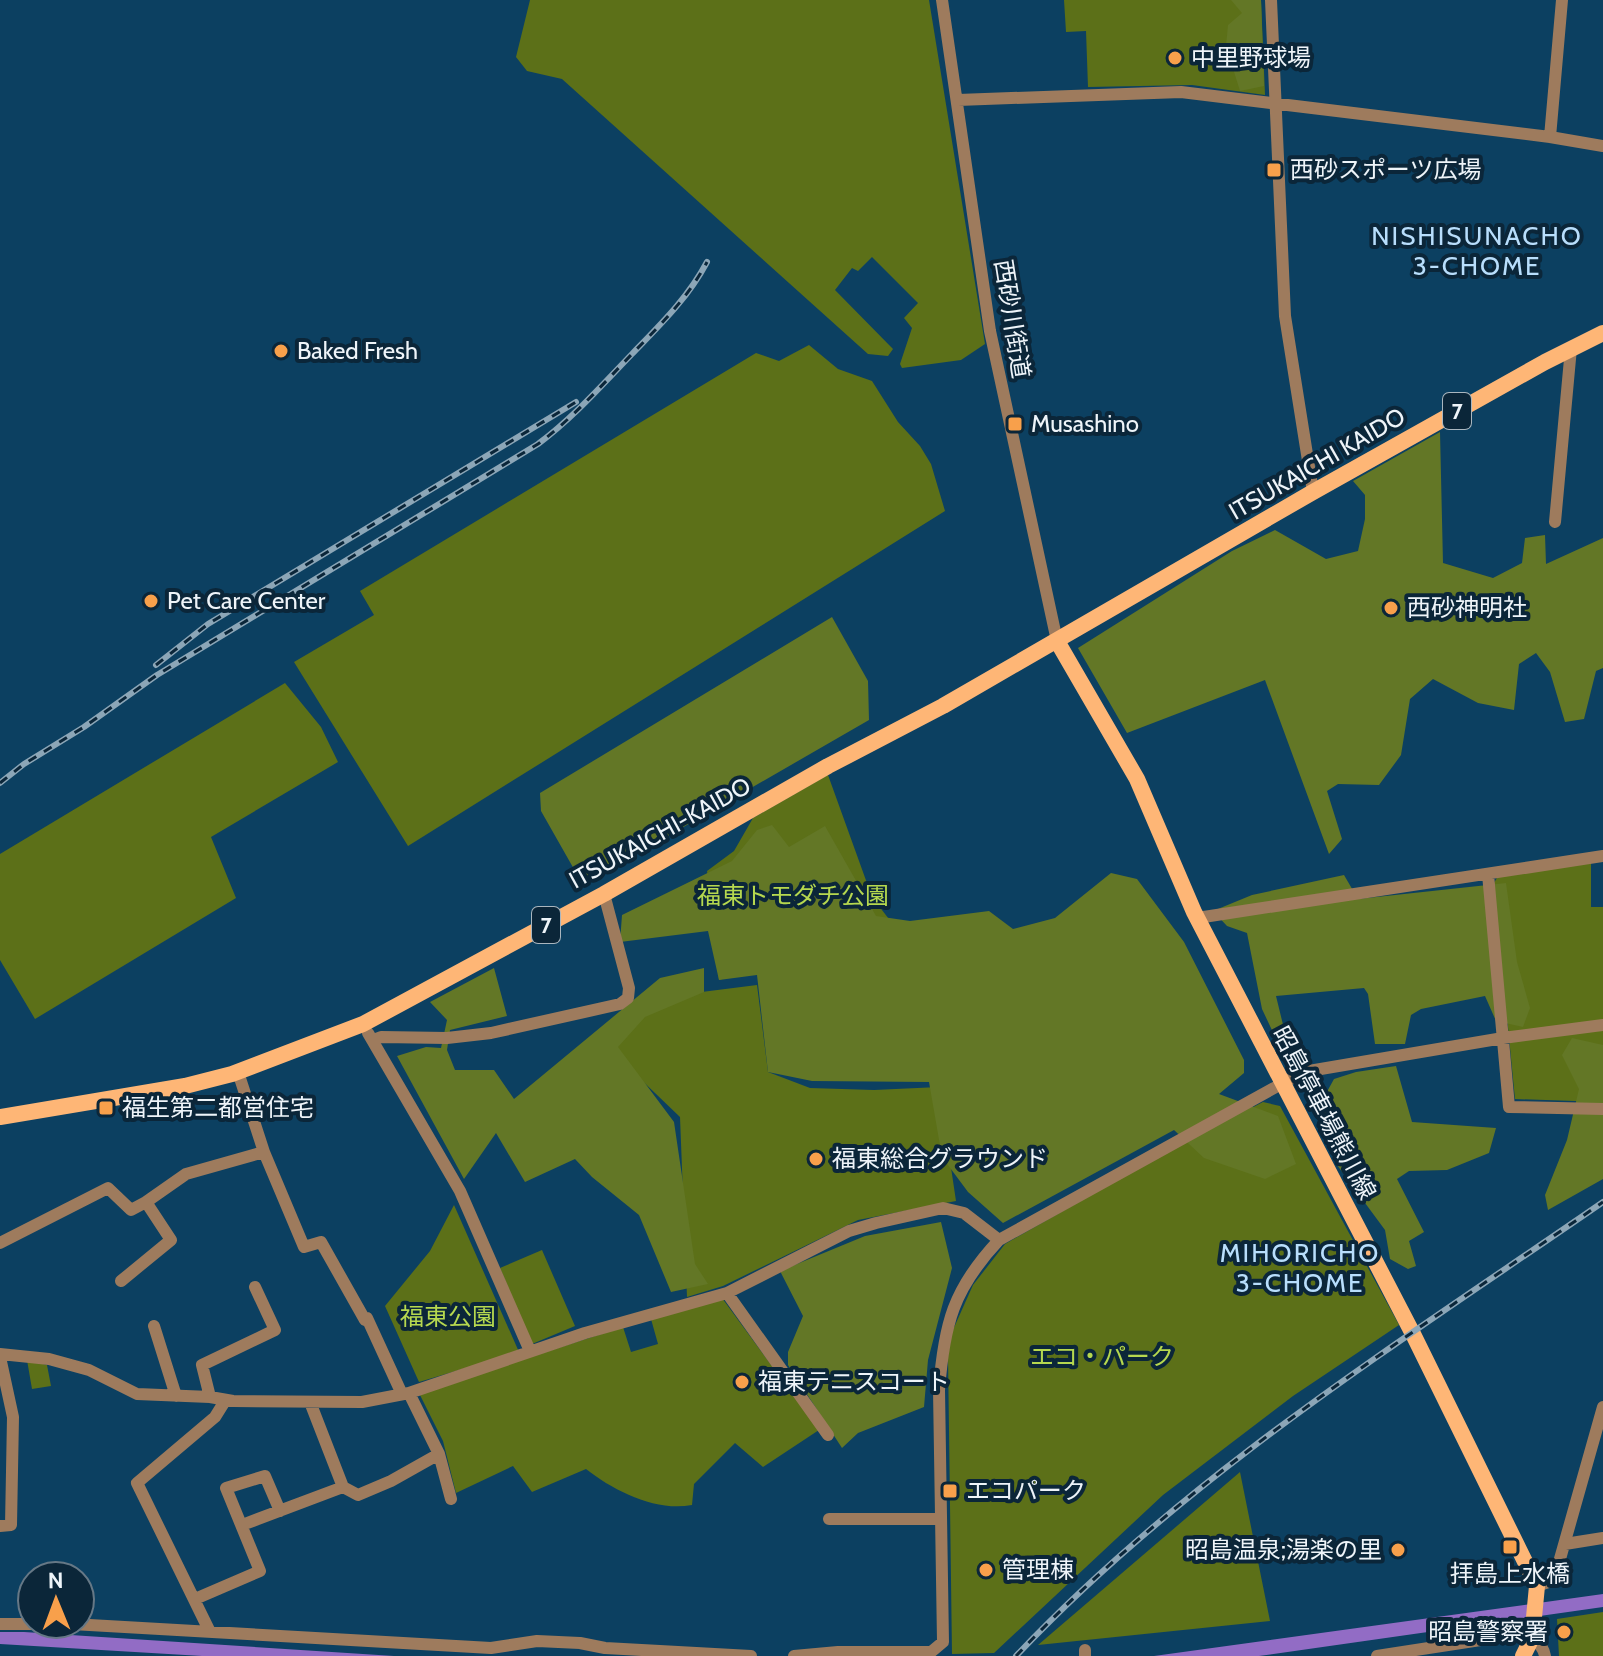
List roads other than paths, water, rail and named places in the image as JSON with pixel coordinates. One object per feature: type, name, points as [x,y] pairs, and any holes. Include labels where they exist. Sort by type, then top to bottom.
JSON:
[{"type":"main road","name":"ITSUKAICHI KAIDO","points":[[1057,641],[1313,492],[1603,333]]},
{"type":"main road","name":"ITSUKAICHI-KAIDO","points":[[0,1117],[185,1086],[238,1072],[363,1024],[604,894],[828,766],[943,706],[1057,641]]},
{"type":"main road","name":"昭島停車場熊川線","points":[[1057,641],[1137,779],[1197,918],[1408,1325],[1537,1593],[1533,1631],[1523,1656]]},
{"type":"street","name":"西砂川街道","points":[[942,0],[992,343],[1057,641]]},
{"type":"street","points":[[1271,0],[1285,316],[1313,492]]},
{"type":"street","points":[[1550,137],[1562,0]]},
{"type":"street","points":[[958,100],[1181,92],[1603,146]]},
{"type":"street","points":[[1555,522],[1571,348]]},
{"type":"street","points":[[1197,918],[1603,856]]},
{"type":"street","points":[[1488,874],[1509,1107],[1603,1109]]},
{"type":"street","points":[[373,1040],[381,1037],[447,1038],[491,1033],[620,1004],[628,998],[629,988],[604,894]]},
{"type":"street","points":[[363,1024],[460,1191],[530,1351]]},
{"type":"street","points":[[794,1656],[931,1652],[943,1642],[939,1390],[946,1331],[965,1280],[999,1240],[1303,1072],[1503,1038],[1603,1025]]},
{"type":"street","points":[[238,1072],[264,1152],[304,1247],[321,1242],[366,1319],[439,1454],[451,1499]]},
{"type":"street","points":[[0,1243],[108,1188],[131,1210],[186,1174],[264,1152]]},
{"type":"street","points":[[121,1281],[171,1240],[146,1202]]},
{"type":"street","points":[[0,1526],[11,1525],[13,1417],[0,1355],[49,1359],[89,1370],[137,1394],[210,1397],[225,1401],[362,1402],[405,1393],[585,1333],[727,1293],[849,1231],[943,1208],[964,1213],[999,1240]]},
{"type":"street","points":[[210,1397],[202,1365],[275,1330],[255,1287]]},
{"type":"street","points":[[727,1293],[828,1435]]},
{"type":"street","points":[[154,1326],[176,1396]]},
{"type":"street","points":[[209,1630],[137,1483],[215,1417],[225,1401]]},
{"type":"street","points":[[310,1402],[343,1487],[358,1495],[391,1481],[439,1454]]},
{"type":"street","points":[[1537,1593],[1556,1573],[1603,1407]]},
{"type":"street","points":[[195,1599],[260,1571],[226,1488],[265,1476],[280,1511]]},
{"type":"street","points":[[242,1525],[343,1487]]},
{"type":"street","points":[[829,1519],[941,1519]]},
{"type":"street","points":[[1565,1544],[1603,1538]]},
{"type":"street","points":[[96,1625],[491,1648],[537,1641],[580,1643],[605,1648],[751,1656]]},
{"type":"street","points":[[1377,1656],[1533,1631],[1545,1656]]},
{"type":"railway","points":[[0,783],[157,675],[538,444],[587,401],[663,322],[707,262]]},
{"type":"railway","points":[[156,665],[208,624],[576,402]]},
{"type":"railway","points":[[1016,1656],[1082,1590],[1223,1470],[1373,1360],[1603,1202]]},
{"type":"place","name":"中里野球場","points":[[1175,58]]},
{"type":"place","name":"西砂スポーツ広場","points":[[1274,170]]},
{"type":"place","name":"Baked Fresh","points":[[281,351]]},
{"type":"place","name":"Musashino","points":[[1015,424]]},
{"type":"place","name":"Pet Care Center","points":[[151,601]]},
{"type":"place","name":"西砂神明社","points":[[1391,608]]},
{"type":"place","name":"福生第二都営住宅","points":[[106,1108]]},
{"type":"place","name":"福東総合グラウンド","points":[[816,1159]]},
{"type":"place","name":"福東テニスコート","points":[[742,1382]]},
{"type":"place","name":"エコパーク","points":[[950,1491]]},
{"type":"place","name":"拝島上水橋","points":[[1510,1547]]},
{"type":"place","name":"昭島温泉;湯楽の里","points":[[1398,1550]]},
{"type":"place","name":"管理棟","points":[[986,1570]]},
{"type":"place","name":"昭島警察署","points":[[1564,1632]]},
{"type":"district","name":"NISHISUNACHO 3-CHOME","points":[[1477,251]]},
{"type":"district","name":"MIHORICHO 3-CHOME","points":[[1300,1268]]},
{"type":"park label","name":"福東トモダチ公園","points":[[793,896]]},
{"type":"park label","name":"福東公園","points":[[448,1317]]},
{"type":"park label","name":"エコ・パーク","points":[[1102,1357]]}]
